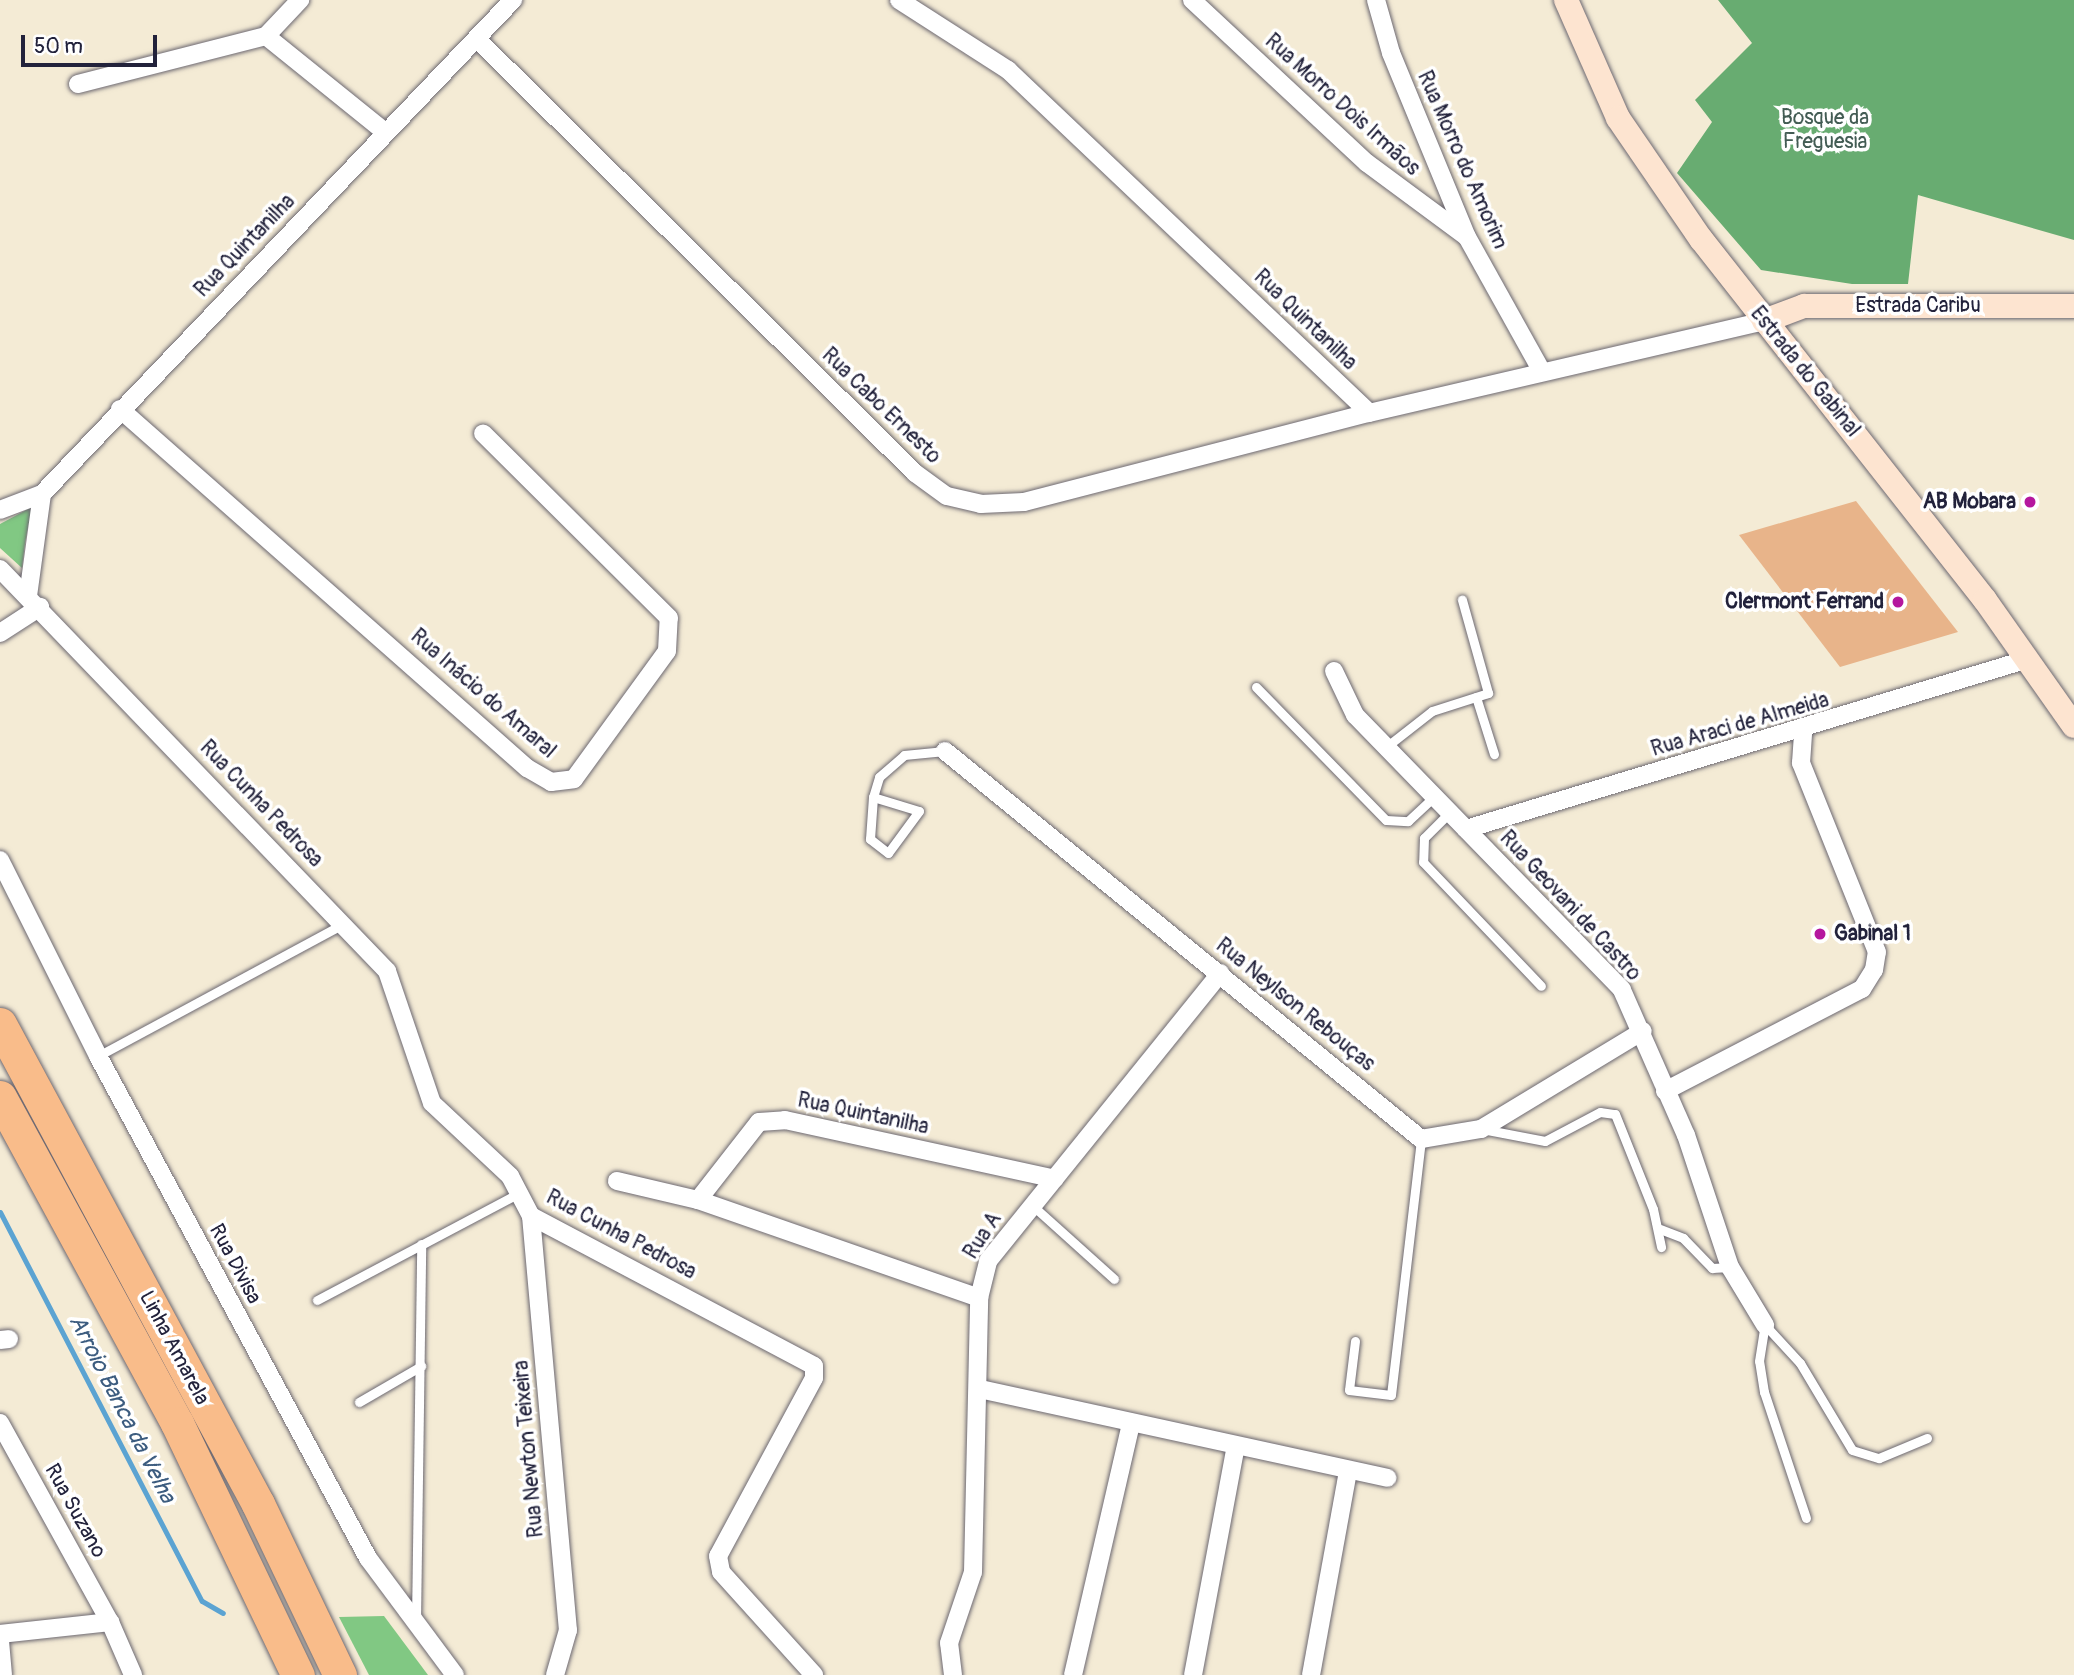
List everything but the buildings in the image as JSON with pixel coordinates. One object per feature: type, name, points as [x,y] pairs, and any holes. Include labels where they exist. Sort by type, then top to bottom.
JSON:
[{"type":"highway","name":"Linha Amarela","points":[[0,1024],[258,1504],[340,1675]]},
{"type":"highway","name":"Linha Amarela","points":[[0,1097],[177,1423],[298,1675]]},
{"type":"main road","name":"Estrada do Gabinal","points":[[1566,0],[1618,118],[1764,321],[2074,726]]},
{"type":"main road","name":"Estrada Caribu","points":[[1764,321],[1804,306],[2074,306]]},
{"type":"street","points":[[78,84],[266,36],[300,0]]},
{"type":"street","name":"Rua Quintanilha","points":[[0,510],[42,494],[120,409],[513,0]]},
{"type":"street","name":"Rua Quintanilha","points":[[899,0],[1008,70],[1369,413]]},
{"type":"street","name":"Rua Morro Dois Irmãos","points":[[1192,0],[1367,163],[1467,237]]},
{"type":"street","name":"Rua Morro do Amorim","points":[[1376,0],[1391,53],[1467,237],[1541,370]]},
{"type":"street","points":[[266,36],[385,132]]},
{"type":"street","name":"Rua Cabo Ernesto","points":[[477,39],[915,473],[947,496],[981,505],[1024,502],[1369,413]]},
{"type":"street","points":[[1369,413],[1541,370],[1764,321]]},
{"type":"street","name":"Rua Inácio do Amaral","points":[[120,409],[527,768],[551,782],[574,779],[667,651],[669,618],[483,433]]},
{"type":"street","points":[[0,633],[34,602],[42,494]]},
{"type":"street","name":"Rua Cunha Pedrosa","points":[[0,569],[345,923],[387,971],[432,1103],[481,1145],[519,1193],[531,1216],[814,1366],[814,1378],[718,1556],[721,1572],[814,1675]]},
{"type":"street","name":"Rua Araci de Almeida","points":[[1466,829],[1768,742],[2025,660]]},
{"type":"street","name":"Rua Geovani de Castro","points":[[1334,671],[1355,715],[1622,990],[1643,1031],[1730,1267],[1765,1325]]},
{"type":"street","points":[[1665,1091],[1862,989],[1874,970],[1877,951],[1801,763],[1803,731]]},
{"type":"street","points":[[1768,742],[1801,763]]},
{"type":"street","name":"Rua Neylson Rebouças","points":[[945,751],[1421,1139]]},
{"type":"street","name":"Rua Divisa","points":[[0,860],[98,1056],[362,1547],[415,1627],[455,1675]]},
{"type":"street","name":"Rua A","points":[[953,1675],[949,1643],[973,1572],[980,1389],[979,1298],[988,1261],[1220,973]]},
{"type":"street","points":[[1421,1139],[1481,1129],[1643,1031]]},
{"type":"street","name":"Rua Quintanilha","points":[[698,1200],[759,1122],[785,1120],[1055,1179]]},
{"type":"street","points":[[617,1181],[698,1200],[979,1298]]},
{"type":"street","name":"Rua Newton Teixeira","points":[[531,1216],[568,1630],[555,1675]]},
{"type":"street","points":[[980,1389],[1130,1424],[1387,1478]]},
{"type":"street","name":"Rua Suzano","points":[[0,1423],[110,1622],[116,1647],[133,1675]]},
{"type":"street","points":[[1073,1675],[1130,1424]]},
{"type":"street","points":[[1193,1675],[1236,1446]]},
{"type":"street","points":[[1311,1675],[1348,1471]]},
{"type":"street","points":[[0,1634],[110,1622]]},
{"type":"street","points":[[0,1641],[3,1675]]},
{"type":"street","points":[[116,1647],[119,1675]]},
{"type":"lane","points":[[1386,747],[1432,711],[1488,693],[1462,600]]},
{"type":"lane","points":[[1256,687],[1385,820],[1408,821],[1435,796]]},
{"type":"lane","points":[[1476,697],[1494,754]]},
{"type":"lane","points":[[873,797],[919,811],[888,853],[870,839],[873,797],[884,770],[904,755],[945,751]]},
{"type":"lane","points":[[1450,812],[1424,838],[1423,862],[1541,986]]},
{"type":"lane","points":[[98,1056],[345,923]]},
{"type":"lane","points":[[1481,1129],[1545,1141],[1609,1111],[1660,1229],[1661,1247]]},
{"type":"lane","points":[[1355,1341],[1349,1390],[1391,1395],[1421,1139]]},
{"type":"lane","points":[[317,1300],[519,1193]]},
{"type":"lane","points":[[1033,1206],[1114,1279]]},
{"type":"lane","points":[[1660,1229],[1684,1238],[1712,1268],[1730,1267]]},
{"type":"lane","points":[[415,1627],[421,1244]]},
{"type":"lane","points":[[1765,1325],[1794,1353],[1852,1450],[1879,1458],[1927,1438]]},
{"type":"lane","points":[[1765,1325],[1759,1361],[1763,1392],[1806,1518]]},
{"type":"lane","points":[[359,1402],[421,1366]]},
{"type":"green space","name":"Bosque da Freguesia","points":[[1718,0],[2074,0],[2074,240],[1918,195],[1908,284],[1852,284],[1761,270],[1677,173],[1712,122],[1695,100],[1752,43]]},
{"type":"green space","points":[[32,507],[22,568],[0,548],[0,524]]},
{"type":"green space","points":[[384,1616],[428,1675],[369,1675],[339,1617]]},
{"type":"waterway","name":"Arroio Banca da Velha","points":[[0,1212],[202,1601],[223,1613]]},
{"type":"place","name":"AB Mobara","points":[[2030,502]]},
{"type":"place","name":"Clermont Ferrand","points":[[1898,602]]},
{"type":"place","name":"Gabinal 1","points":[[1820,934]]}]
